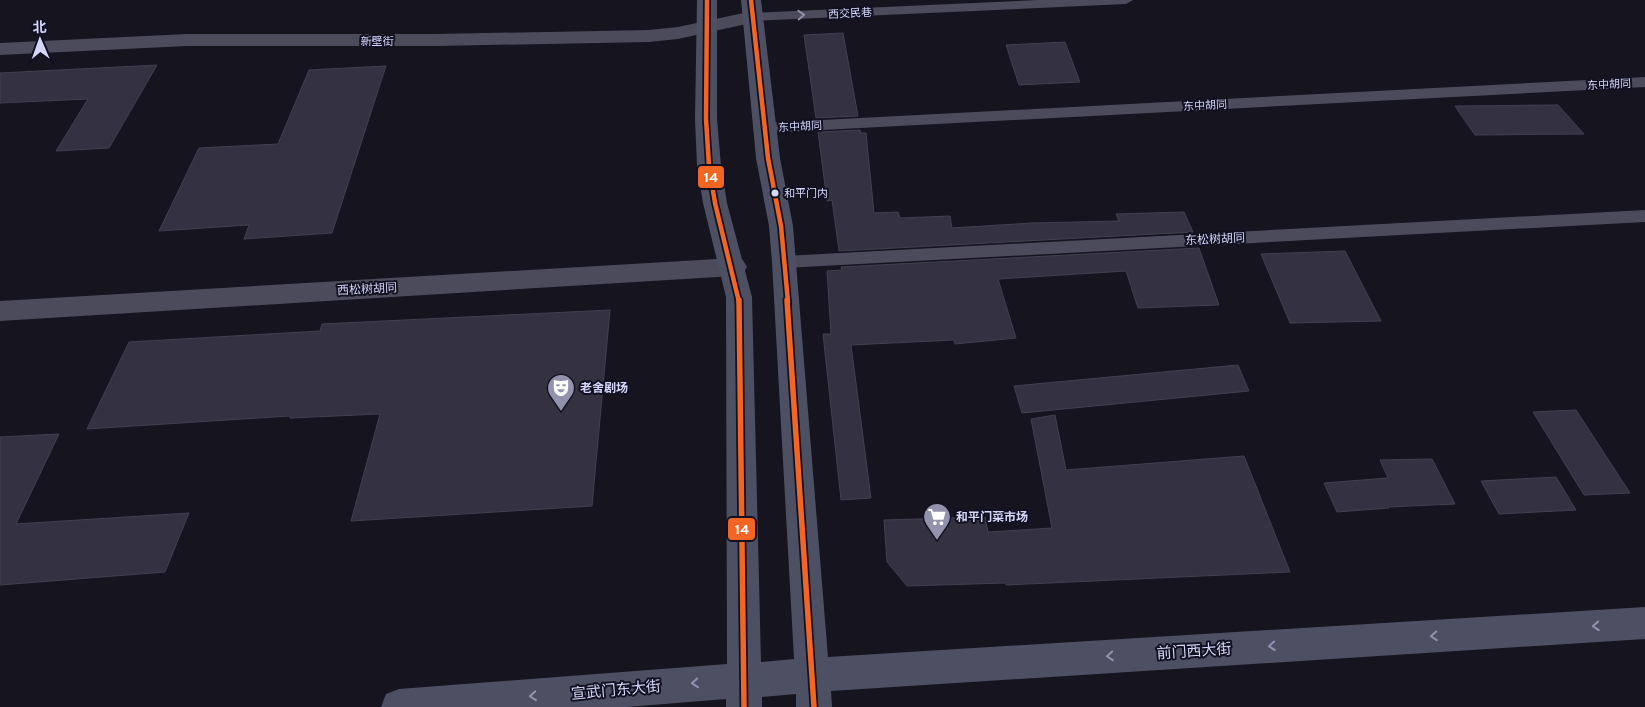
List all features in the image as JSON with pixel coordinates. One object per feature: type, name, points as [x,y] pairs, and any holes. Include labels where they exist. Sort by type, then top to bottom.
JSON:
[{"type":"street","name":"新壁街","points":[[0,49],[187,40],[436,40],[648,36],[678,33],[708,13],[752,9]]},
{"type":"street","points":[[752,9],[765,128],[785,262],[812,691]]},
{"type":"street","points":[[708,13],[707,139],[712,191],[734,267],[739,306],[744,693]]},
{"type":"street","name":"西松树胡同","points":[[0,311],[734,267]]},
{"type":"street","name":"前门西大街","points":[[744,693],[812,691],[1645,623]]},
{"type":"street","name":"宣武门东大街","points":[[399,707],[744,693]]},
{"type":"lane","name":"西交民巷","points":[[752,9],[1126,0]]},
{"type":"lane","name":"东中胡同","points":[[765,128],[1645,82]]},
{"type":"lane","name":"东松树胡同","points":[[785,262],[1645,216]]},
{"type":"building","points":[[843,33],[858,116],[816,118],[804,35]]},
{"type":"building","points":[[1065,42],[1080,82],[1019,85],[1006,45]]},
{"type":"building","points":[[157,65],[109,148],[56,151],[88,99],[0,103],[0,73]]},
{"type":"building","points":[[386,66],[332,233],[244,239],[249,225],[159,231],[199,148],[278,144],[309,70]]},
{"type":"building","points":[[1558,105],[1584,134],[1475,135],[1455,106]]},
{"type":"building","points":[[860,130],[861,133],[866,133],[874,213],[898,212],[900,218],[950,216],[952,228],[1032,223],[1119,221],[1116,214],[1184,212],[1193,232],[839,251],[832,200],[827,201],[818,132]]},
{"type":"building","points":[[1199,248],[1219,305],[1138,308],[1126,271],[998,279],[1016,338],[955,344],[954,340],[851,345],[871,498],[841,500],[823,334],[831,334],[827,271],[842,270],[841,267]]},
{"type":"building","points":[[1345,251],[1381,321],[1290,323],[1261,254]]},
{"type":"building","points":[[610,310],[592,506],[351,521],[380,414],[290,418],[290,416],[87,429],[129,342],[320,331],[322,324]]},
{"type":"building","points":[[1238,365],[1249,391],[1022,413],[1014,386]]},
{"type":"building","points":[[1576,410],[1630,493],[1584,495],[1533,412]]},
{"type":"building","points":[[1055,415],[1066,470],[1244,456],[1290,572],[1006,585],[1005,583],[907,586],[887,562],[884,520],[985,517],[988,532],[1052,528],[1031,419]]},
{"type":"building","points":[[59,434],[16,524],[189,513],[165,572],[0,585],[0,437]]},
{"type":"building","points":[[1432,459],[1455,504],[1388,507],[1337,512],[1324,483],[1388,478],[1380,460]]},
{"type":"building","points":[[1556,477],[1576,510],[1499,514],[1481,481]]},
{"type":"transit line","name":"14","points":[[707,0],[706,119],[709,166],[715,203],[739,297],[744,707]]},
{"type":"transit line","name":"14","points":[[751,0],[768,158],[781,226],[785,262],[814,707]]},
{"type":"place","name":"和平门内","points":[[775,193]]},
{"type":"place","name":"老舍剧场","points":[[561,412]]},
{"type":"place","name":"和平门菜市场","points":[[937,541]]}]
